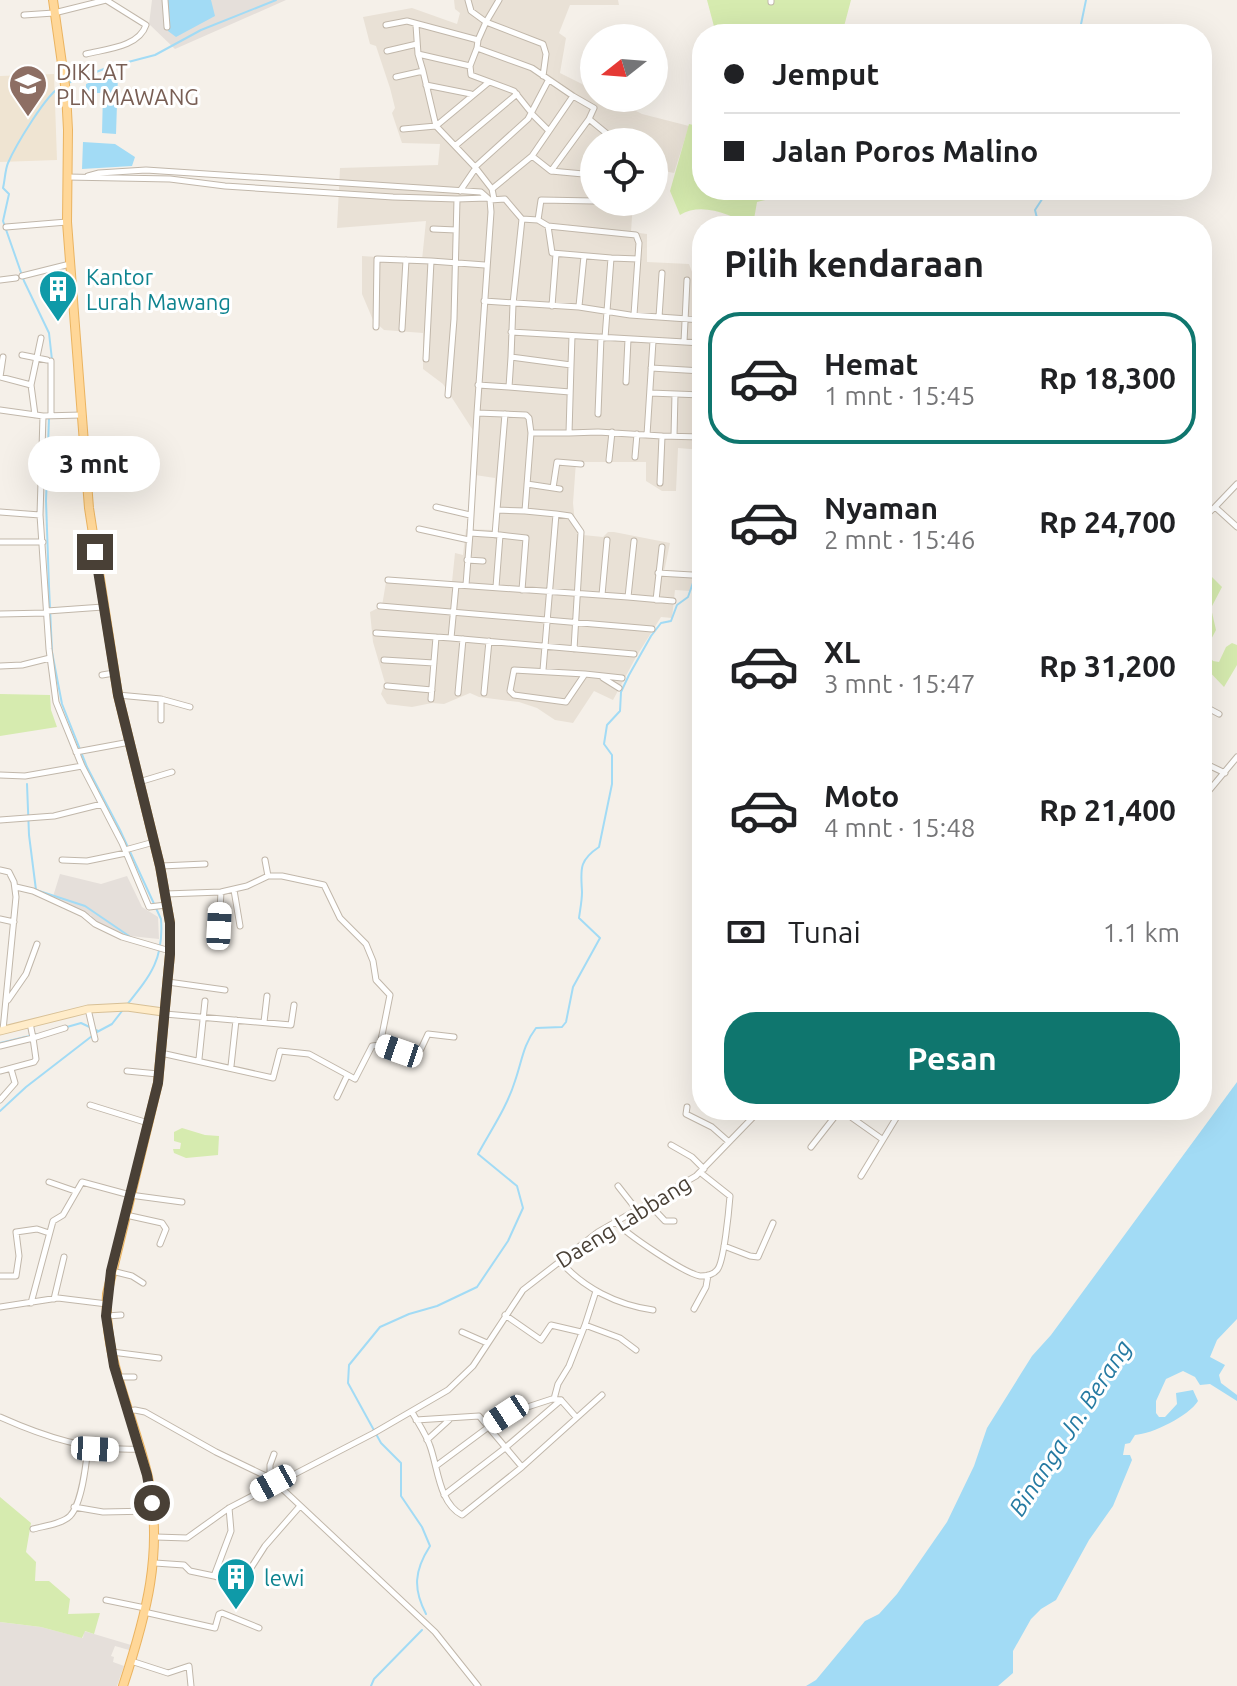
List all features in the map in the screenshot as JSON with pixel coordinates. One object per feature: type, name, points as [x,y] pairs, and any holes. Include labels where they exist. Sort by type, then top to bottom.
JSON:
[{"type":"main road","points":[[53,0],[65,76],[67,222],[89,508],[118,695],[166,894],[163,949],[167,982],[159,1074],[111,1271],[106,1316],[117,1377],[147,1475],[156,1537],[155,1563],[145,1610],[123,1686]]},
{"type":"street","points":[[24,15],[54,13],[106,0],[147,26],[129,43],[86,54]]},
{"type":"street","points":[[165,0],[167,27]]},
{"type":"street","points":[[460,191],[475,168],[531,112],[543,94],[545,78],[546,54],[543,44],[486,22],[471,11],[468,0]]},
{"type":"street","points":[[499,0],[478,40],[470,66],[471,75],[517,94],[548,130]]},
{"type":"street","points":[[386,25],[407,21],[478,40]]},
{"type":"street","points":[[416,25],[418,54],[436,126],[492,189]]},
{"type":"street","points":[[387,51],[417,44]]},
{"type":"street","points":[[477,48],[532,68],[594,108],[551,171]]},
{"type":"street","points":[[418,54],[470,66]]},
{"type":"street","points":[[396,77],[423,71]]},
{"type":"street","points":[[403,129],[436,126],[489,82]]},
{"type":"street","points":[[426,85],[472,94]]},
{"type":"street","points":[[455,146],[517,94]]},
{"type":"street","points":[[466,586],[492,189],[532,156],[573,96]]},
{"type":"street","points":[[589,119],[600,128]]},
{"type":"street","points":[[532,156],[551,171],[580,174]]},
{"type":"street","points":[[88,176],[146,170],[481,192],[490,199]]},
{"type":"street","points":[[66,177],[170,179],[236,187],[505,199],[522,219],[538,220],[548,226],[634,235],[638,240],[634,315]]},
{"type":"street","points":[[448,395],[457,199]]},
{"type":"street","points":[[538,220],[541,200],[580,201]]},
{"type":"street","points":[[509,387],[513,304],[522,219]]},
{"type":"street","points":[[6,227],[67,222]]},
{"type":"street","points":[[548,226],[551,251],[556,254],[638,259]]},
{"type":"street","points":[[433,229],[456,230]]},
{"type":"street","points":[[552,306],[556,254]]},
{"type":"street","points":[[579,307],[584,256]]},
{"type":"street","points":[[598,414],[611,258]]},
{"type":"street","points":[[376,327],[377,259],[485,265]]},
{"type":"street","points":[[402,329],[406,260]]},
{"type":"street","points":[[426,359],[431,261]]},
{"type":"street","points":[[0,280],[71,264]]},
{"type":"street","points":[[659,317],[662,273]]},
{"type":"street","points":[[684,342],[687,280]]},
{"type":"street","points":[[484,301],[579,307],[692,319]]},
{"type":"street","points":[[511,332],[692,342]]},
{"type":"street","points":[[569,433],[572,336]]},
{"type":"street","points":[[35,415],[31,385],[41,338]]},
{"type":"street","points":[[626,382],[628,339]]},
{"type":"street","points":[[647,435],[653,341]]},
{"type":"street","points":[[22,355],[49,361],[40,515],[56,702],[81,750],[82,766],[126,852],[149,907],[164,904]]},
{"type":"street","points":[[3,357],[0,377],[31,385]]},
{"type":"street","points":[[511,357],[571,365]]},
{"type":"street","points":[[651,368],[692,370]]},
{"type":"street","points":[[478,385],[570,392]]},
{"type":"street","points":[[650,393],[692,395]]},
{"type":"street","points":[[674,436],[675,394]]},
{"type":"street","points":[[0,410],[48,416],[81,415]]},
{"type":"street","points":[[477,413],[528,415],[531,433],[525,511]]},
{"type":"street","points":[[496,588],[497,510],[505,414]]},
{"type":"street","points":[[609,460],[612,432]]},
{"type":"street","points":[[531,433],[612,432],[692,437]]},
{"type":"street","points":[[635,457],[637,434]]},
{"type":"street","points":[[660,483],[662,436]]},
{"type":"street","points":[[527,484],[557,488],[557,462],[581,464]]},
{"type":"street","points":[[1212,510],[1237,484]]},
{"type":"street","points":[[436,507],[470,515]]},
{"type":"street","points":[[1215,507],[1236,525]]},
{"type":"street","points":[[497,510],[570,516],[581,532],[574,649]]},
{"type":"street","points":[[0,512],[40,515]]},
{"type":"street","points":[[543,670],[556,514]]},
{"type":"street","points":[[419,529],[469,537],[498,535],[526,538],[522,590]]},
{"type":"street","points":[[602,595],[607,540]]},
{"type":"street","points":[[628,597],[634,541]]},
{"type":"street","points":[[0,542],[43,542]]},
{"type":"street","points":[[656,600],[662,547]]},
{"type":"street","points":[[467,560],[483,561]]},
{"type":"street","points":[[658,573],[692,575]]},
{"type":"street","points":[[388,580],[673,601]]},
{"type":"street","points":[[451,638],[456,585]]},
{"type":"street","points":[[380,606],[652,629]]},
{"type":"street","points":[[0,614],[103,607]]},
{"type":"street","points":[[376,633],[634,654]]},
{"type":"street","points":[[431,699],[436,637]]},
{"type":"street","points":[[458,693],[463,639]]},
{"type":"street","points":[[484,693],[489,641]]},
{"type":"street","points":[[0,666],[50,658]]},
{"type":"street","points":[[384,660],[434,663]]},
{"type":"street","points":[[585,674],[566,702],[511,693],[514,670],[543,670],[599,675],[622,678]]},
{"type":"street","points":[[102,675],[114,673]]},
{"type":"street","points":[[599,675],[619,688]]},
{"type":"street","points":[[387,686],[432,690]]},
{"type":"street","points":[[118,695],[161,699],[190,707]]},
{"type":"street","points":[[161,699],[161,720]]},
{"type":"street","points":[[1212,710],[1219,714]]},
{"type":"street","points":[[81,750],[130,742]]},
{"type":"street","points":[[1212,788],[1237,757]]},
{"type":"street","points":[[0,775],[25,776],[82,766]]},
{"type":"street","points":[[1212,767],[1225,773]]},
{"type":"street","points":[[139,782],[172,772]]},
{"type":"street","points":[[0,820],[54,816],[102,804]]},
{"type":"street","points":[[62,860],[87,861],[154,842]]},
{"type":"street","points":[[265,860],[268,876]]},
{"type":"street","points":[[160,866],[205,864]]},
{"type":"street","points":[[0,870],[9,872],[16,887],[7,1001],[1,1031],[88,1009],[115,1006],[291,1025],[294,1005]]},
{"type":"street","points":[[166,894],[234,890],[268,876],[324,885],[340,918],[366,944],[376,980],[390,995],[380,1045]]},
{"type":"street","points":[[16,887],[33,891],[83,914],[95,924],[122,937],[163,949]]},
{"type":"street","points":[[234,890],[240,926]]},
{"type":"street","points":[[219,926],[221,892]]},
{"type":"street","points":[[0,919],[14,922]]},
{"type":"street","points":[[7,1001],[26,974],[37,944]]},
{"type":"street","points":[[167,982],[225,990]]},
{"type":"street","points":[[264,1022],[267,996]]},
{"type":"street","points":[[199,1059],[205,1001]]},
{"type":"street","points":[[88,1009],[94,1038]]},
{"type":"street","points":[[231,1066],[236,1019]]},
{"type":"street","points":[[0,1071],[36,1061],[30,1023]]},
{"type":"street","points":[[0,1046],[65,1028]]},
{"type":"street","points":[[161,1053],[273,1078],[280,1051],[309,1054],[347,1076],[357,1078],[372,1046],[380,1045],[412,1054],[421,1049],[428,1034],[454,1037]]},
{"type":"street","points":[[0,1100],[15,1083],[11,1069]]},
{"type":"street","points":[[127,1071],[159,1074]]},
{"type":"street","points":[[337,1097],[347,1076]]},
{"type":"street","points":[[90,1105],[148,1123]]},
{"type":"street","points":[[687,1107],[686,1114],[692,1117]]},
{"type":"street","points":[[698,1120],[729,1142]]},
{"type":"street","name":"Daeng Labbang","points":[[156,1537],[187,1538],[273,1481],[374,1433],[459,1381],[473,1366],[523,1290],[559,1260],[615,1221],[684,1184],[702,1170],[750,1120]]},
{"type":"street","points":[[811,1147],[833,1120]]},
{"type":"street","points":[[855,1120],[882,1139]]},
{"type":"street","points":[[861,1176],[894,1120]]},
{"type":"street","points":[[615,1221],[634,1238],[686,1271],[699,1276],[708,1275],[719,1268],[730,1196],[692,1157],[671,1145]]},
{"type":"street","points":[[49,1182],[75,1191]]},
{"type":"street","points":[[31,1303],[53,1221],[63,1215],[82,1182],[130,1195],[182,1202]]},
{"type":"street","points":[[618,1186],[636,1209]]},
{"type":"street","points":[[647,1202],[665,1221],[674,1221]]},
{"type":"street","points":[[125,1215],[162,1223],[166,1229],[160,1244]]},
{"type":"street","points":[[724,1246],[758,1257],[773,1223]]},
{"type":"street","points":[[0,1276],[16,1276],[19,1256],[16,1232],[37,1229],[49,1233]]},
{"type":"street","points":[[54,1299],[64,1257]]},
{"type":"street","points":[[559,1260],[579,1280],[596,1291],[630,1305],[653,1310]]},
{"type":"street","points":[[111,1271],[132,1276],[143,1283]]},
{"type":"street","points":[[694,1309],[706,1287],[708,1275]]},
{"type":"street","points":[[576,1417],[558,1399],[558,1384],[569,1366],[596,1291]]},
{"type":"street","points":[[0,1307],[54,1299],[107,1304]]},
{"type":"street","points":[[106,1316],[121,1315]]},
{"type":"street","points":[[505,1315],[541,1340],[551,1325],[581,1332]]},
{"type":"street","points":[[585,1325],[620,1338],[636,1350]]},
{"type":"street","points":[[462,1332],[487,1343]]},
{"type":"street","points":[[111,1352],[159,1358]]},
{"type":"street","points":[[117,1377],[134,1377]]},
{"type":"street","points":[[412,1412],[427,1440],[444,1495],[453,1509],[462,1515],[522,1467],[602,1395]]},
{"type":"street","points":[[436,1466],[506,1414],[558,1399]]},
{"type":"street","points":[[444,1495],[505,1448],[558,1399]]},
{"type":"street","points":[[128,1411],[145,1412],[273,1481],[435,1632],[478,1686]]},
{"type":"street","points":[[416,1420],[475,1416],[522,1467]]},
{"type":"street","points":[[0,1417],[88,1447],[139,1449]]},
{"type":"street","points":[[427,1440],[449,1419]]},
{"type":"street","points":[[33,1529],[68,1517],[85,1478],[88,1447]]},
{"type":"street","points":[[273,1481],[270,1465],[274,1454]]},
{"type":"street","points":[[155,1563],[184,1565],[190,1571],[240,1585],[265,1546],[300,1506]]},
{"type":"street","points":[[74,1507],[103,1512],[153,1511]]},
{"type":"street","points":[[214,1576],[231,1531],[230,1512]]},
{"type":"street","points":[[106,1600],[214,1628],[221,1613],[259,1628]]},
{"type":"street","points":[[131,1661],[168,1673],[189,1666],[191,1686]]},
{"type":"shaded area","points":[[152,0],[286,0],[175,49],[149,24]]},
{"type":"shaded area","points":[[454,0],[618,0],[619,5],[570,5],[559,33],[566,38],[560,73],[580,83],[580,112],[638,112],[689,126],[674,173],[668,172],[668,128],[580,128],[580,216],[632,216],[631,232],[647,234],[647,262],[689,264],[692,272],[692,449],[678,448],[676,491],[662,491],[646,481],[646,462],[576,462],[575,523],[583,535],[603,537],[608,532],[614,532],[670,543],[664,572],[692,577],[692,586],[691,591],[675,590],[672,618],[661,617],[613,700],[594,691],[573,723],[555,720],[537,708],[519,702],[470,693],[444,704],[412,707],[387,704],[381,694],[385,683],[373,642],[370,612],[382,606],[388,580],[452,582],[455,553],[463,555],[466,529],[493,530],[495,478],[475,475],[476,435],[443,384],[423,369],[423,333],[384,330],[373,320],[362,294],[362,256],[422,260],[426,221],[337,228],[340,168],[438,165],[440,144],[402,143],[392,113],[395,108],[390,88],[376,46],[370,44],[363,17],[412,8],[457,24],[460,13],[455,9]]},
{"type":"shaded area","name":"DIKLAT PLN MAWANG","points":[[54,74],[57,160],[0,162],[0,76]]},
{"type":"shaded area","points":[[60,874],[101,884],[127,876],[142,907],[158,917],[159,939],[120,935],[93,921],[91,915],[51,903]]},
{"type":"shaded area","points":[[0,1622],[41,1627],[83,1638],[84,1631],[131,1645],[129,1650],[115,1646],[111,1656],[114,1657],[113,1662],[124,1666],[117,1686],[0,1686]]},
{"type":"green space","points":[[707,0],[851,0],[845,24],[713,24]]},
{"type":"green space","points":[[689,124],[692,125],[692,200],[766,200],[757,202],[755,216],[731,216],[698,209],[680,215],[670,191]]},
{"type":"green space","points":[[1212,577],[1222,587],[1212,606]]},
{"type":"green space","points":[[1212,612],[1216,630],[1212,638]]},
{"type":"green space","points":[[1232,643],[1237,645],[1237,665],[1224,687],[1212,674],[1212,660],[1219,662],[1226,647]]},
{"type":"green space","points":[[0,694],[50,695],[57,727],[0,736]]},
{"type":"green space","points":[[182,1128],[219,1136],[218,1155],[186,1158],[174,1153],[173,1149],[180,1149],[181,1143],[174,1141],[174,1132]]},
{"type":"green space","points":[[0,1497],[31,1523],[26,1552],[36,1562],[35,1581],[49,1581],[70,1599],[68,1614],[100,1613],[94,1634],[85,1631],[82,1638],[41,1627],[0,1622]]},
{"type":"water","points":[[166,0],[211,0],[215,16],[176,37],[168,31]]},
{"type":"water","points":[[118,74],[116,134],[102,133],[103,93],[86,93],[86,84]]},
{"type":"water","points":[[83,142],[115,144],[135,157],[132,166],[82,169]]},
{"type":"water","name":"Binanga Jn. Berang","points":[[1237,1082],[1237,1319],[1217,1340],[1210,1357],[1225,1365],[1219,1375],[1221,1383],[1237,1395],[1237,1401],[1210,1384],[1200,1385],[1195,1377],[1183,1371],[1166,1379],[1156,1401],[1159,1417],[1165,1417],[1177,1404],[1176,1393],[1193,1390],[1198,1401],[1179,1418],[1135,1435],[1130,1443],[1125,1444],[1123,1455],[1130,1455],[1132,1460],[1113,1506],[1089,1540],[1056,1600],[1031,1619],[1013,1651],[1013,1673],[998,1686],[806,1686],[816,1680],[865,1621],[879,1614],[897,1594],[947,1522],[974,1466],[987,1428],[1032,1356],[1051,1335]]},
{"type":"waterway","points":[[68,83],[109,67],[155,55],[201,30],[276,0]]},
{"type":"waterway","points":[[1081,24],[1086,0]]},
{"type":"waterway","points":[[52,360],[49,333],[24,281],[3,221],[9,194],[3,188],[7,166],[17,145],[40,109],[62,86]]},
{"type":"waterway","points":[[1036,216],[1035,210],[1042,200]]},
{"type":"waterway","points":[[53,378],[53,400]]},
{"type":"waterway","points":[[49,418],[46,501],[49,586],[52,652],[62,704],[87,767],[161,919],[160,946],[154,967],[126,1006]]},
{"type":"waterway","points":[[426,1614],[417,1580],[430,1546],[422,1527],[401,1496],[401,1463],[381,1443],[348,1383],[349,1365],[380,1327],[477,1287],[508,1241],[523,1208],[517,1186],[478,1154],[508,1100],[532,1034],[536,1028],[562,1027],[566,1022],[573,987],[600,938],[579,918],[582,866],[599,847],[612,784],[612,755],[604,744],[607,725],[620,711],[621,692],[651,636],[661,623],[671,621],[677,605],[688,597],[692,586]]},
{"type":"waterway","points":[[27,784],[36,890],[85,906],[129,936]]},
{"type":"waterway","points":[[97,1032],[112,1024],[122,1011]]},
{"type":"waterway","points":[[67,1027],[81,1023],[98,1031]]},
{"type":"waterway","points":[[0,1043],[38,1034]]},
{"type":"waterway","points":[[0,1111],[92,1036]]},
{"type":"waterway","points":[[371,1686],[374,1679],[422,1630]]},
{"type":"place","name":"DIKLAT PLN MAWANG","points":[[28,118]]},
{"type":"place","name":"Kantor Lurah Mawang","points":[[58,323]]},
{"type":"place","name":"lewi","points":[[236,1611]]},
{"type":"route","points":[[95,552],[118,695],[160,866],[170,923],[158,1083],[111,1271],[106,1316],[114,1366],[147,1475],[152,1503]]}]
